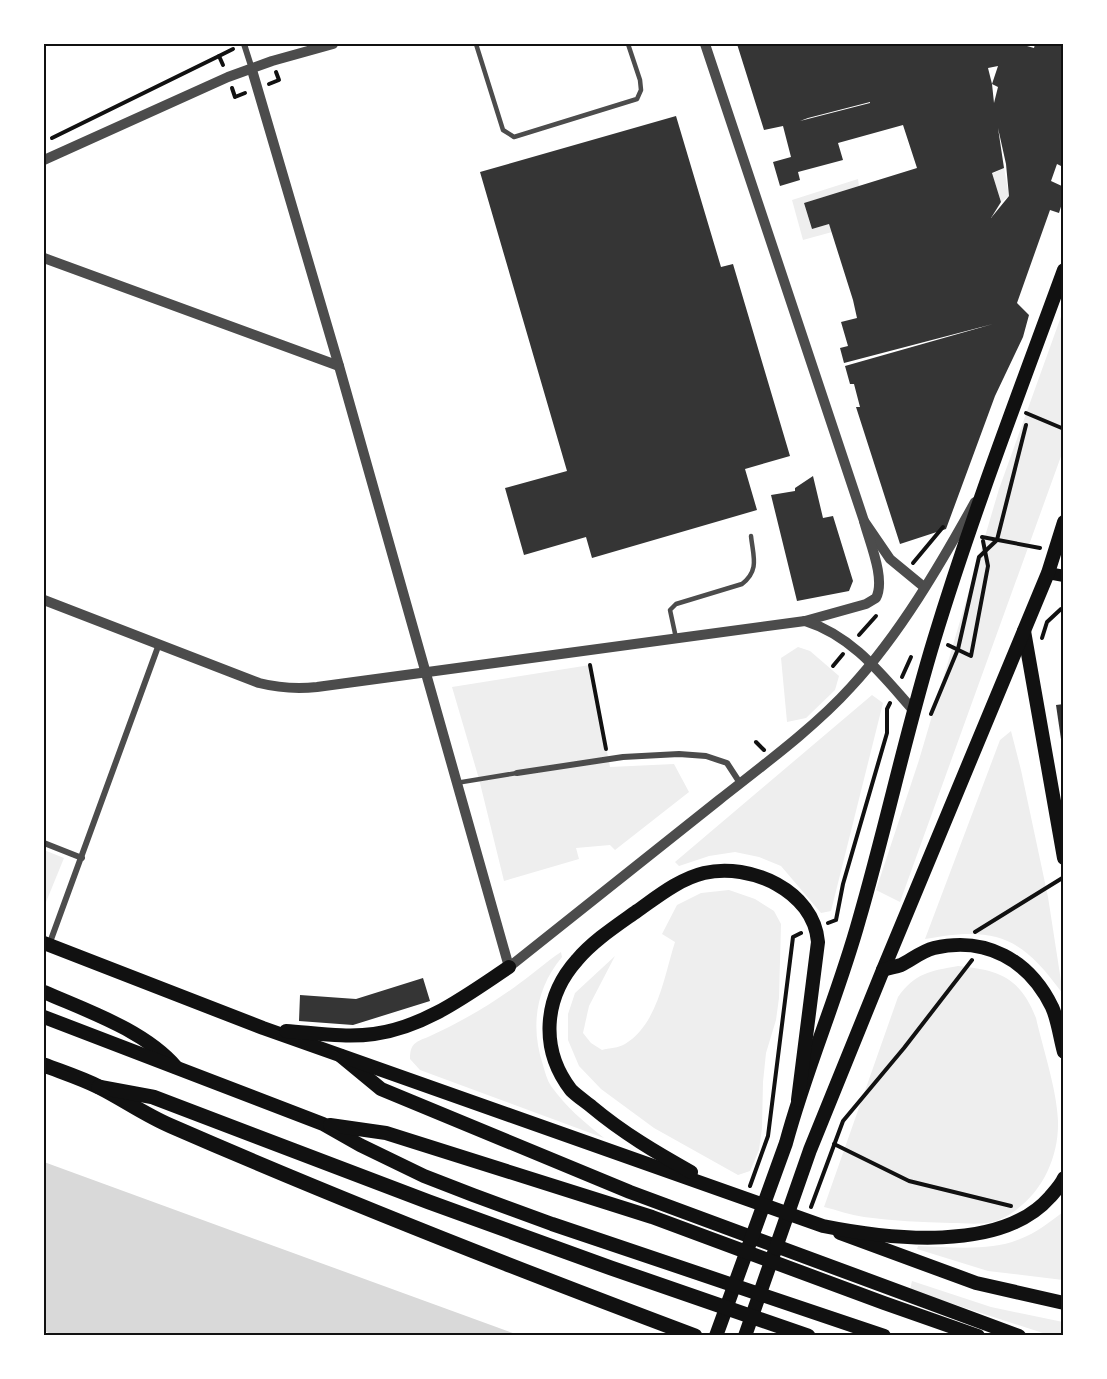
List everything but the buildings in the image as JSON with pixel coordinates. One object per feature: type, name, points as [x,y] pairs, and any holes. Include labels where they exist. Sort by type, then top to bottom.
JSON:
[{"type":"highway","points":[[44,1065],[99,1087],[179,1130],[504,1262],[695,1335]]},
{"type":"highway","points":[[99,1087],[153,1097],[610,1268],[808,1335]]},
{"type":"main road","points":[[716,1335],[786,1143],[796,1105],[834,1001],[859,921],[934,640],[989,475],[1064,270]]},
{"type":"main road","points":[[745,1335],[810,1150],[1048,573],[1064,522]]},
{"type":"main road","points":[[1048,573],[1064,576]]},
{"type":"main road","points":[[1024,631],[1063,853]]},
{"type":"main road","points":[[727,1192],[654,1152],[611,1123],[572,1091],[555,1061],[548,1033],[552,1007],[563,979],[576,961],[598,941],[672,886],[703,873],[735,870],[763,878],[786,890],[806,908],[816,927],[818,942],[796,1105]]},
{"type":"main road","points":[[46,944],[264,1028],[823,1226],[976,1283],[1064,1303]]},
{"type":"main road","points":[[883,970],[899,966],[931,948],[958,944],[987,948],[1010,958],[1025,970],[1042,990],[1053,1010],[1064,1052]]},
{"type":"main road","points":[[264,1028],[353,1035],[374,1034],[399,1028],[425,1019],[454,1004],[509,967]]},
{"type":"main road","points":[[44,992],[133,1033],[167,1057],[179,1071]]},
{"type":"main road","points":[[44,1017],[179,1071],[323,1124],[424,1176],[473,1195],[658,1260],[884,1335]]},
{"type":"main road","points":[[340,1055],[381,1089],[630,1192],[1019,1335]]},
{"type":"main road","points":[[323,1124],[386,1132],[652,1216],[873,1299],[978,1335]]},
{"type":"main road","points":[[823,1226],[884,1235],[957,1236],[987,1232],[1015,1222],[1042,1206],[1064,1178]]},
{"type":"street","points":[[244,44],[339,366],[509,967],[834,706],[872,664],[924,587],[989,475]]},
{"type":"street","points":[[44,160],[228,77],[272,61],[333,44]]},
{"type":"street","points":[[44,600],[259,683],[278,688],[295,689],[805,621],[866,604],[876,598],[879,581],[864,520],[705,44]]},
{"type":"street","points":[[44,258],[339,366]]},
{"type":"street","points":[[864,520],[890,559],[924,587]]},
{"type":"street","points":[[805,621],[834,632],[851,644],[914,711]]},
{"type":"street","points":[[46,944],[82,858],[159,644]]},
{"type":"street","points":[[517,773],[623,757],[679,753],[706,756],[727,763],[740,783]]},
{"type":"street","points":[[44,843],[82,858]]},
{"type":"lane","points":[[476,44],[503,130],[514,138],[637,99],[641,90],[628,44]]},
{"type":"lane","points":[[676,638],[670,610],[676,604],[742,584],[751,577],[754,567],[751,536]]},
{"type":"lane","points":[[456,783],[517,773]]},
{"type":"path","points":[[44,143],[219,56]]},
{"type":"path","points":[[931,715],[957,649],[979,557],[997,540],[1032,404]]},
{"type":"path","points":[[1022,412],[1064,429]]},
{"type":"path","points":[[982,537],[1055,551]]},
{"type":"path","points":[[590,665],[606,750]]},
{"type":"path","points":[[829,1159],[843,1121],[971,962],[975,932],[1064,877]]},
{"type":"path","points":[[768,1136],[793,937],[816,927]]},
{"type":"path","points":[[834,1144],[909,1181],[1034,1211]]},
{"type":"shaded area","points":[[1004,168],[1009,196],[1001,202],[992,174]]},
{"type":"shaded area","points":[[858,179],[859,186],[804,203],[812,229],[829,224],[832,232],[803,240],[792,200]]},
{"type":"shaded area","points":[[1063,311],[1064,448],[900,902],[876,890],[919,760],[999,489]]},
{"type":"shaded area","points":[[798,647],[810,651],[839,676],[835,690],[806,718],[787,722],[781,658]]},
{"type":"shaded area","points":[[590,665],[610,767],[674,764],[689,792],[615,850],[610,845],[576,848],[579,859],[504,881],[479,779],[452,687]]},
{"type":"shaded area","points":[[872,695],[883,703],[831,911],[821,913],[781,866],[759,857],[735,852],[709,856],[679,866],[675,862]]},
{"type":"shaded area","points":[[1011,731],[1048,897],[1063,994],[1034,959],[1005,940],[989,935],[971,934],[925,939],[1000,740]]},
{"type":"shaded area","points":[[44,850],[64,858],[44,907]]},
{"type":"shaded area","points":[[729,890],[755,899],[774,911],[781,924],[779,998],[776,1020],[766,1053],[759,1150],[750,1171],[738,1175],[654,1128],[601,1089],[579,1066],[568,1040],[568,1014],[575,993],[615,956],[589,1006],[583,1033],[591,1043],[602,1050],[623,1045],[636,1035],[652,1012],[663,984],[675,942],[662,934],[677,905],[701,893]]},
{"type":"shaded area","points":[[561,952],[562,957],[546,981],[538,1008],[536,1022],[539,1050],[551,1086],[582,1120],[604,1138],[420,1070],[410,1059],[412,1047],[417,1042],[487,1005]]},
{"type":"shaded area","points":[[958,966],[985,970],[1006,978],[1023,993],[1036,1018],[1052,1083],[1058,1121],[1055,1151],[1044,1179],[1026,1202],[1001,1219],[989,1223],[886,1219],[859,1216],[824,1207],[898,997],[904,989],[924,974]]},
{"type":"shaded area","points":[[44,1162],[518,1335],[56,1336],[44,1331]]},
{"type":"shaded area","points":[[1063,1212],[1063,1280],[988,1271],[917,1249],[918,1246],[970,1248],[1008,1243],[1032,1234]]},
{"type":"shaded area","points":[[912,1281],[991,1307],[1063,1322],[1063,1335],[1049,1335],[910,1290]]}]
